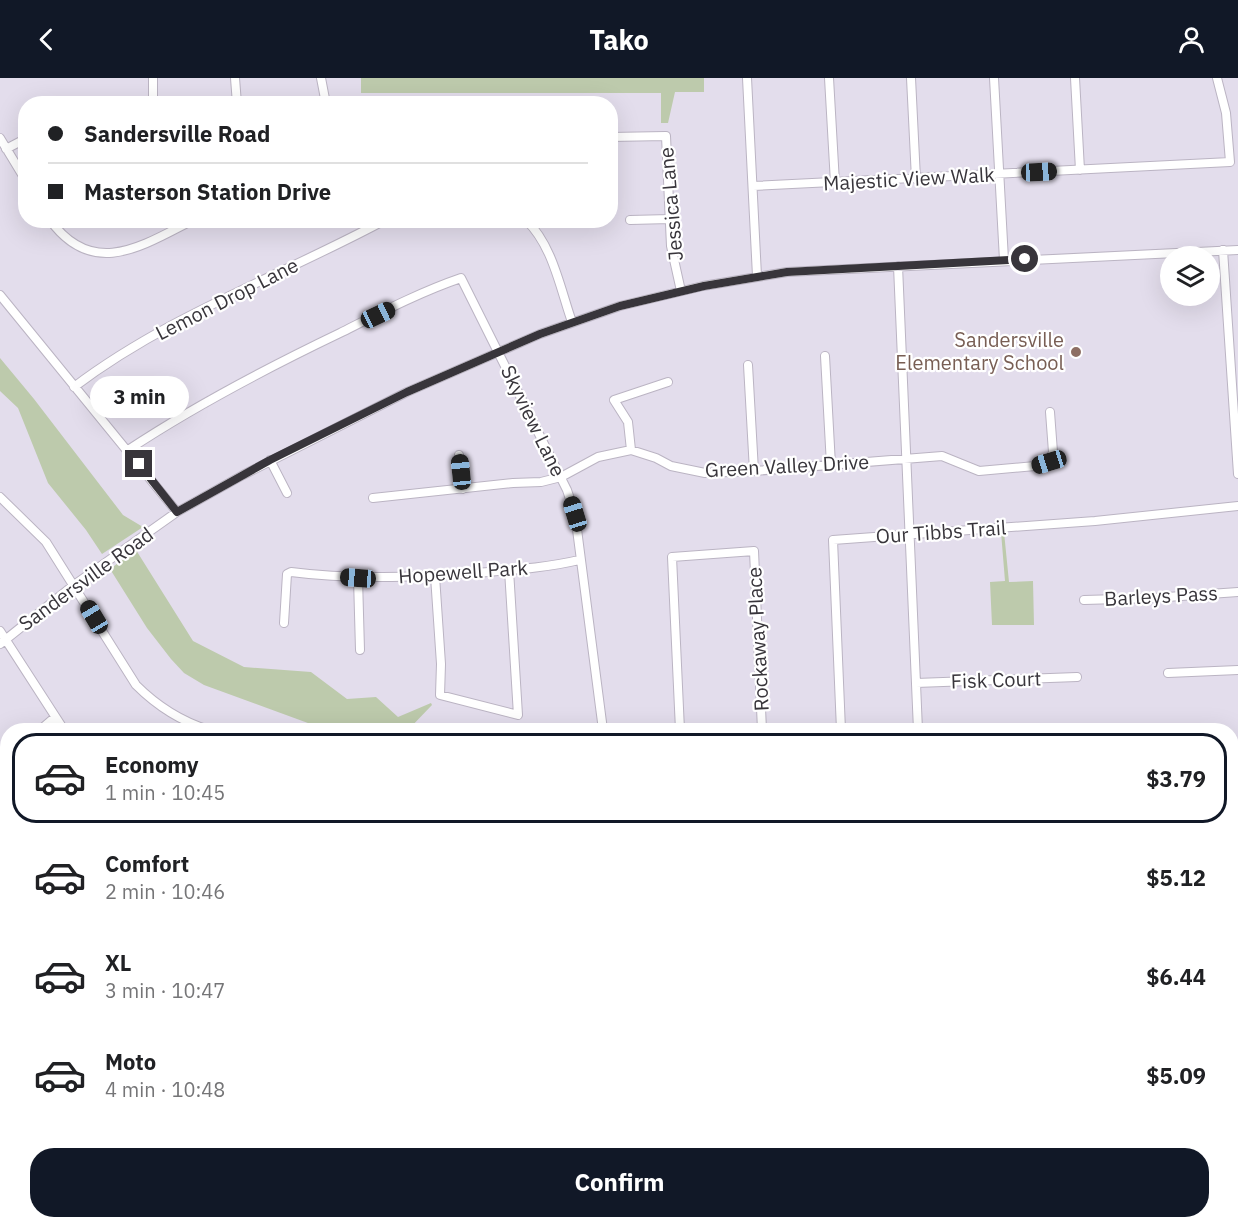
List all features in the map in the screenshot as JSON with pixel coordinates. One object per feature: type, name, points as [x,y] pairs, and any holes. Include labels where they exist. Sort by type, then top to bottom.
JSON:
[{"type":"street","points":[[153,78],[153,96]]},
{"type":"street","points":[[235,78],[236,96]]},
{"type":"street","points":[[321,78],[324,96]]},
{"type":"street","points":[[747,78],[757,276]]},
{"type":"street","points":[[829,78],[835,183]]},
{"type":"street","points":[[911,78],[916,179]]},
{"type":"street","points":[[994,78],[1004,260]]},
{"type":"street","points":[[1076,78],[1080,170]]},
{"type":"street","name":"Majestic View Walk","points":[[753,186],[1230,162],[1226,113],[1217,78]]},
{"type":"street","name":"Jessica Lane","points":[[618,137],[666,136],[671,246],[681,291]]},
{"type":"street","points":[[0,138],[18,168]]},
{"type":"street","points":[[6,149],[18,143]]},
{"type":"street","points":[[630,220],[670,219]]},
{"type":"street","points":[[56,228],[72,243],[86,251],[102,254],[125,251],[177,228]]},
{"type":"street","name":"Lemon Drop Lane","points":[[74,387],[125,352],[206,306],[368,228]]},
{"type":"street","points":[[533,228],[540,236],[550,256],[572,322]]},
{"type":"street","points":[[1223,250],[1238,474]]},
{"type":"street","name":"Sandersville Road","points":[[2,638],[177,512],[270,460],[407,392],[572,322],[620,306],[757,276],[810,270],[1238,250]]},
{"type":"street","points":[[897,266],[918,723]]},
{"type":"street","name":"Skyview Lane","points":[[128,450],[166,425],[249,378],[357,324],[461,278],[561,477],[575,514],[579,560],[602,723]]},
{"type":"street","points":[[0,295],[177,512]]},
{"type":"street","points":[[825,356],[831,465]]},
{"type":"street","points":[[748,365],[754,471]]},
{"type":"street","points":[[373,498],[541,482],[561,477],[598,457],[632,450],[628,422],[614,400],[668,382]]},
{"type":"street","name":"Green Valley Drive","points":[[632,450],[656,458],[670,466],[697,472],[754,471],[942,456],[979,471],[1035,466],[1049,462],[1053,452],[1050,412]]},
{"type":"street","points":[[459,456],[463,489]]},
{"type":"street","points":[[270,460],[287,493]]},
{"type":"street","points":[[0,497],[46,542],[136,685],[148,697],[177,718],[190,723]]},
{"type":"street","name":"Our Tibbs Trail","points":[[841,723],[833,540],[1095,521],[1238,506]]},
{"type":"street","name":"Rockaway Place","points":[[680,723],[672,557],[754,551],[762,723]]},
{"type":"street","name":"Hopewell Park","points":[[284,623],[288,574],[291,572],[358,578],[435,576],[509,570],[579,560]]},
{"type":"street","points":[[435,576],[441,664],[440,695],[518,715],[509,570]]},
{"type":"street","points":[[358,578],[360,650]]},
{"type":"street","name":"Barleys Pass","points":[[1084,600],[1238,592]]},
{"type":"street","points":[[2,638],[58,723]]},
{"type":"street","points":[[1168,673],[1238,669]]},
{"type":"street","name":"Fisk Court","points":[[916,683],[1077,677]]},
{"type":"street","points":[[48,723],[54,718]]},
{"type":"green space","points":[[361,78],[704,78],[704,92],[675,92],[668,123],[661,123],[661,93],[361,93]]},
{"type":"green space","points":[[0,358],[123,515],[143,527],[102,554],[48,483],[18,408],[0,391]]},
{"type":"green space","points":[[1001,532],[1004,532],[1009,582],[1033,581],[1034,625],[992,625],[990,582],[1005,581]]},
{"type":"green space","points":[[136,550],[193,641],[244,667],[311,672],[347,699],[376,697],[398,717],[431,703],[432,705],[415,723],[308,723],[204,685],[184,673],[171,659],[147,628],[110,569]]},
{"type":"place","name":"Sandersville Elementary School","points":[[1076,352]]},
{"type":"route","points":[[139,464],[177,512],[270,460],[407,392],[540,334],[620,306],[704,286],[787,272],[1025,259]]}]
